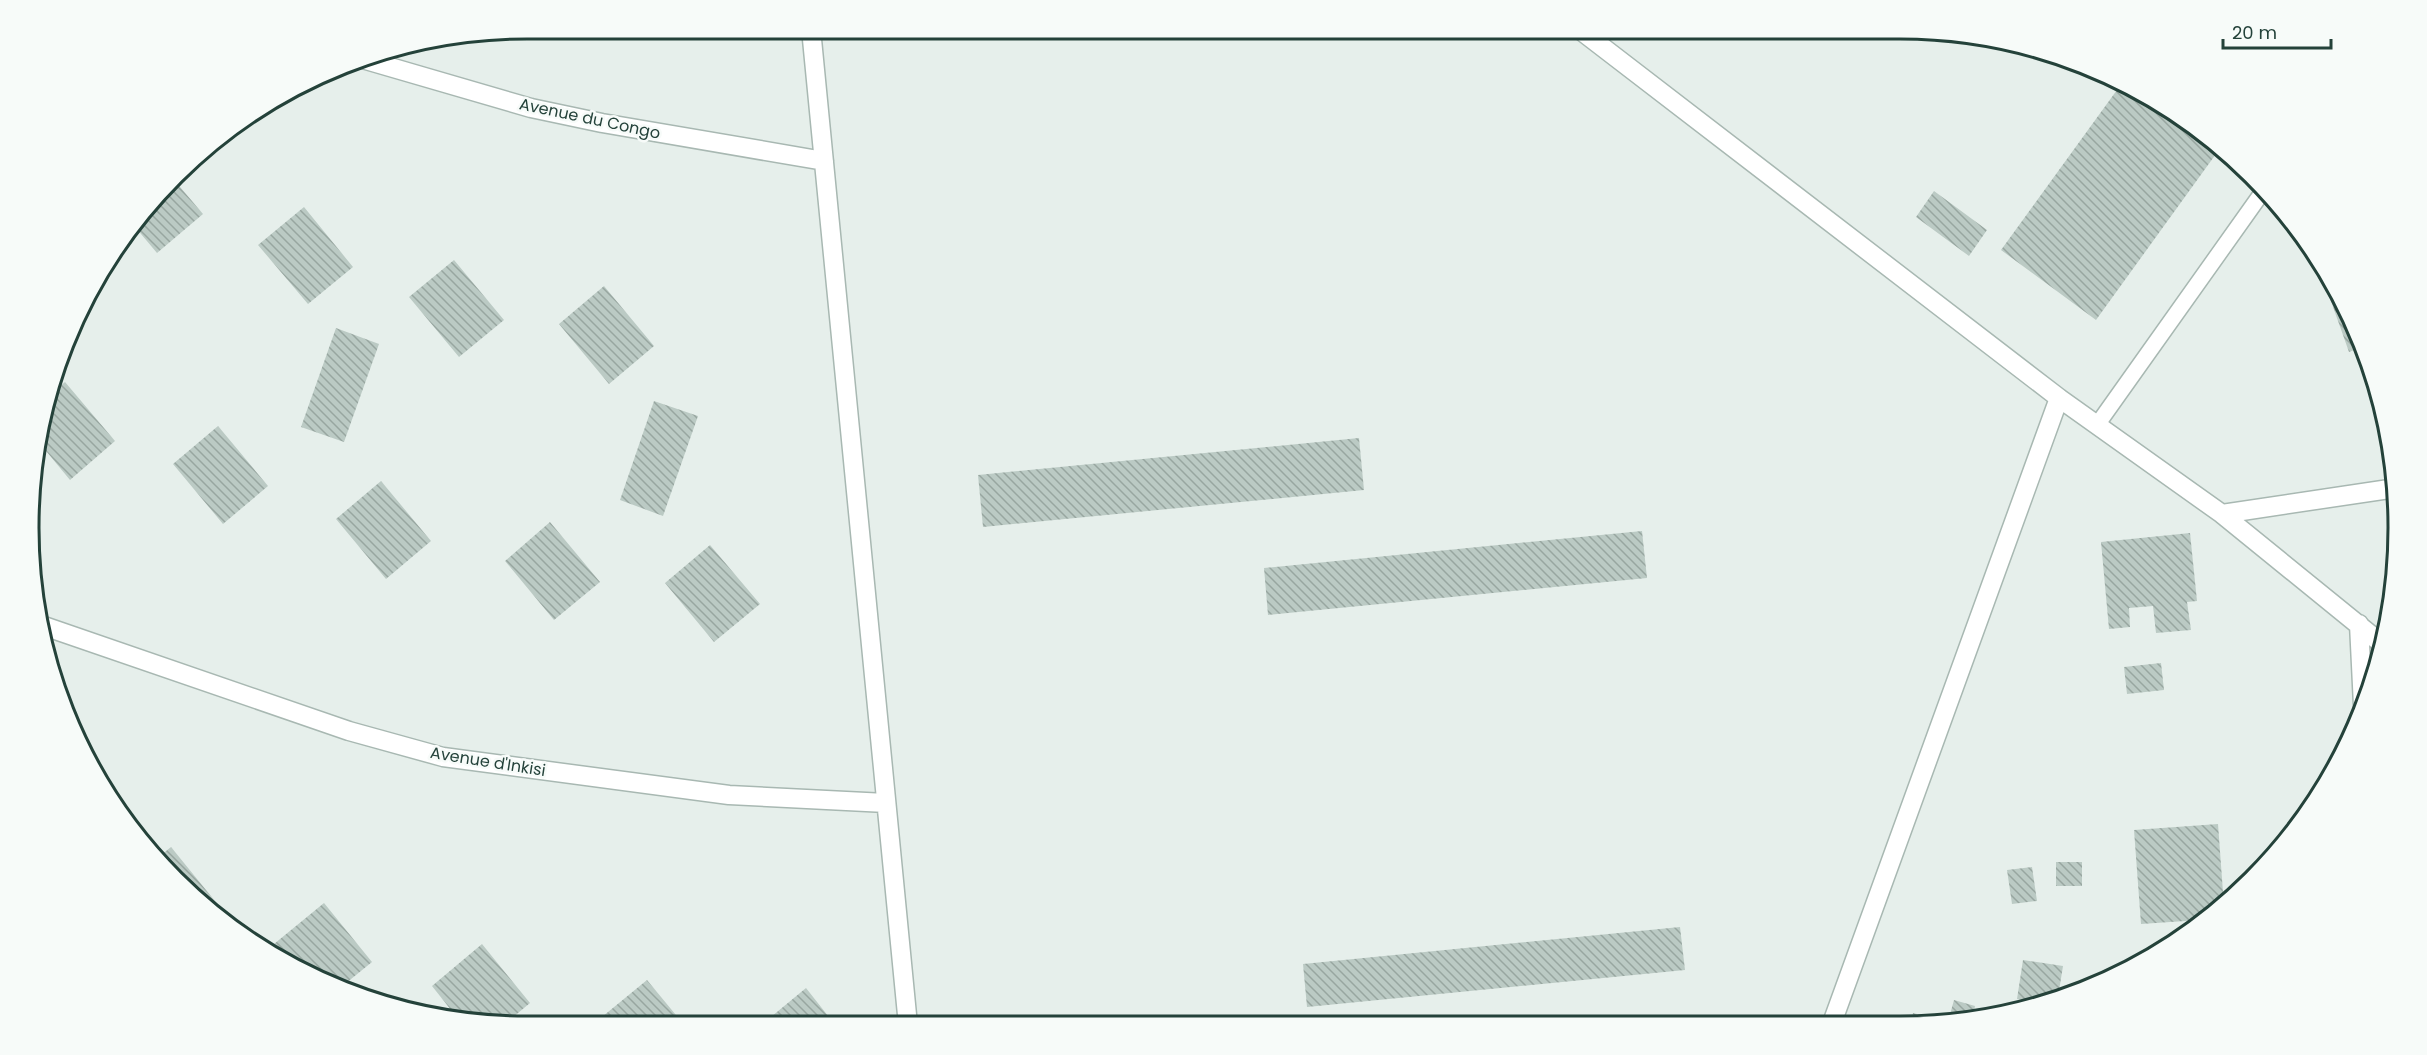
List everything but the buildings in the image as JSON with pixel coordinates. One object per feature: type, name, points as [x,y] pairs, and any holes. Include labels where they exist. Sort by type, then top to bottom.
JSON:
[{"type":"street","points":[[812,39],[907,1016]]},
{"type":"street","points":[[1593,39],[2059,398],[2222,514],[2375,638]]},
{"type":"street","name":"Avenue du Congo","points":[[377,63],[561,114],[824,161]]},
{"type":"street","points":[[1835,1016],[2059,398]]},
{"type":"street","points":[[2222,514],[2386,489]]},
{"type":"street","points":[[2359,624],[2362,685]]},
{"type":"street","name":"Avenue d'Inkisi","points":[[49,628],[349,731],[443,757],[729,795],[886,803]]},
{"type":"lane","points":[[2097,425],[2259,197]]}]
